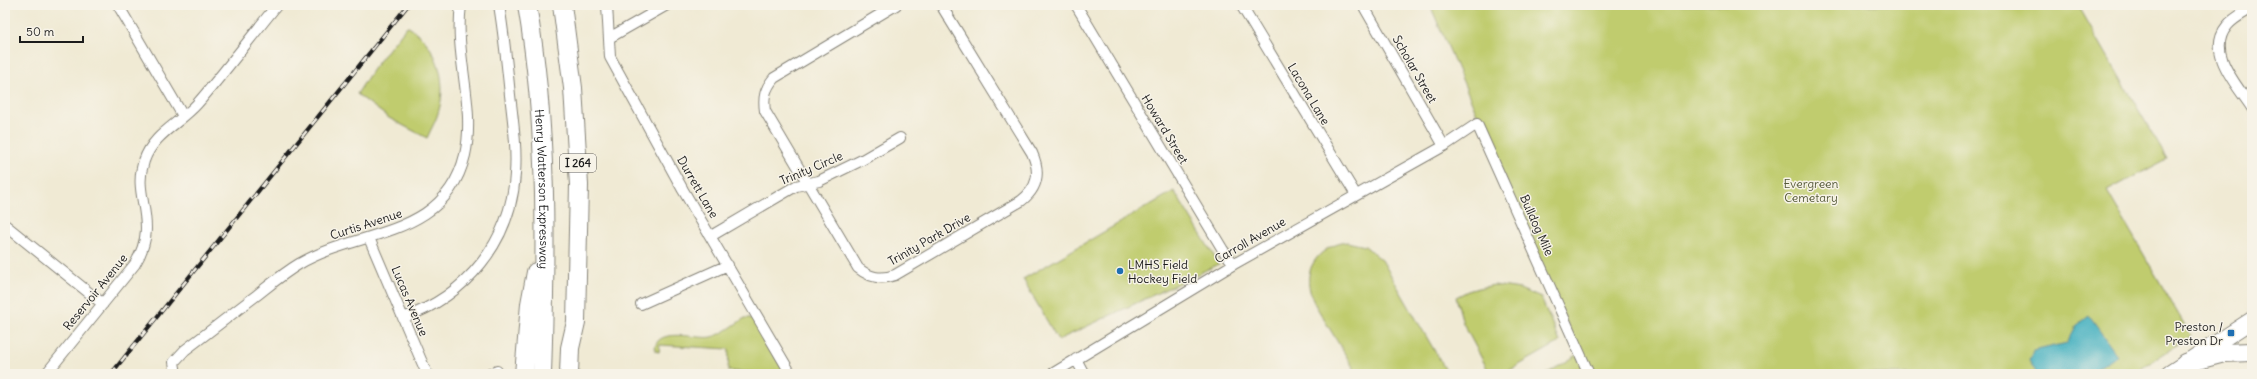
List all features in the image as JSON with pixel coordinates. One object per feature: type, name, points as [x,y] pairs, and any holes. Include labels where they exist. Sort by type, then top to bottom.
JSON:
[{"type":"highway","name":"Henry Watterson Expressway","points":[[527,5],[540,106],[543,152],[544,234],[542,374]]},
{"type":"highway","name":"I 264","points":[[562,5],[571,65],[578,158],[576,322],[570,348],[569,374]]},
{"type":"highway","points":[[524,374],[530,304],[544,234]]},
{"type":"highway","points":[[576,322],[582,348],[582,374]]},
{"type":"highway","points":[[2186,363],[2224,353],[2252,352]]},
{"type":"main road","points":[[2169,374],[2252,320]]},
{"type":"street","points":[[118,5],[183,116]]},
{"type":"street","name":"Reservoir Avenue","points":[[46,374],[135,264],[145,245],[147,221],[141,178],[144,161],[151,146],[158,136],[196,105],[277,5]]},
{"type":"street","name":"Curtis Avenue","points":[[176,374],[174,362],[185,350],[298,265],[319,253],[404,226],[420,218],[442,199],[458,175],[464,158],[468,132],[458,38],[461,5]]},
{"type":"street","points":[[403,318],[437,302],[465,282],[494,247],[510,207],[515,175],[514,140],[499,5]]},
{"type":"street","name":"Durrett Lane","points":[[607,5],[610,57],[683,190],[791,374]]},
{"type":"street","points":[[609,38],[667,5]]},
{"type":"street","name":"Trinity Park Drive","points":[[896,5],[779,74],[768,85],[763,101],[765,111],[858,268],[869,275],[878,278],[895,275],[916,264],[1021,201],[1032,191],[1037,179],[1037,170],[1032,153],[941,5]]},
{"type":"street","name":"Howard Street","points":[[1076,5],[1223,250],[1234,264]]},
{"type":"street","name":"Lacona Lane","points":[[1241,5],[1356,196]]},
{"type":"street","name":"Scholar Street","points":[[1363,5],[1444,146]]},
{"type":"street","points":[[2252,8],[2229,24],[2219,42],[2221,57],[2252,108]]},
{"type":"street","name":"Bulldog Mile","points":[[1444,146],[1477,124],[1589,374]]},
{"type":"street","name":"Trinity Circle","points":[[711,236],[796,186],[819,181],[862,160],[900,138]]},
{"type":"street","name":"Carroll Avenue","points":[[1052,374],[1234,264],[1444,146]]},
{"type":"street","points":[[5,225],[103,304]]},
{"type":"street","name":"Lucas Avenue","points":[[369,238],[427,374]]},
{"type":"street","points":[[641,304],[728,265]]},
{"type":"street","points":[[1076,359],[1084,374]]},
{"type":"green space","name":"Evergreen Cemetary","points":[[1430,5],[2078,5],[2167,159],[2107,191],[2191,336],[2133,374],[1589,374]]},
{"type":"green space","points":[[407,26],[426,42],[437,62],[440,74],[442,86],[439,110],[427,138],[389,118],[357,94],[373,69]]},
{"type":"green space","name":"LMHS Field Hockey Field","points":[[1174,191],[1219,264],[1058,340],[1023,279]]},
{"type":"green space","points":[[1347,242],[1365,246],[1382,260],[1448,374],[1357,374],[1314,303],[1309,282],[1309,273],[1317,258],[1330,247]]},
{"type":"green space","points":[[1494,285],[1520,289],[1541,298],[1560,342],[1503,374],[1490,374],[1463,323],[1456,297],[1470,290]]},
{"type":"green space","points":[[745,318],[750,318],[755,322],[786,374],[728,371],[729,349],[660,345],[659,352],[655,351],[657,343],[662,338],[678,335],[712,337],[725,331]]},
{"type":"green space","points":[[1577,355],[1585,374],[1546,374]]},
{"type":"water","points":[[2089,316],[2117,355],[2089,374],[2037,374],[2029,360],[2033,351],[2067,343],[2076,326]]},
{"type":"railway","points":[[111,374],[408,5]]},
{"type":"place","name":"LMHS Field Hockey Field","points":[[1120,271]]},
{"type":"place","name":"Preston / Preston Dr","points":[[2231,333]]}]
